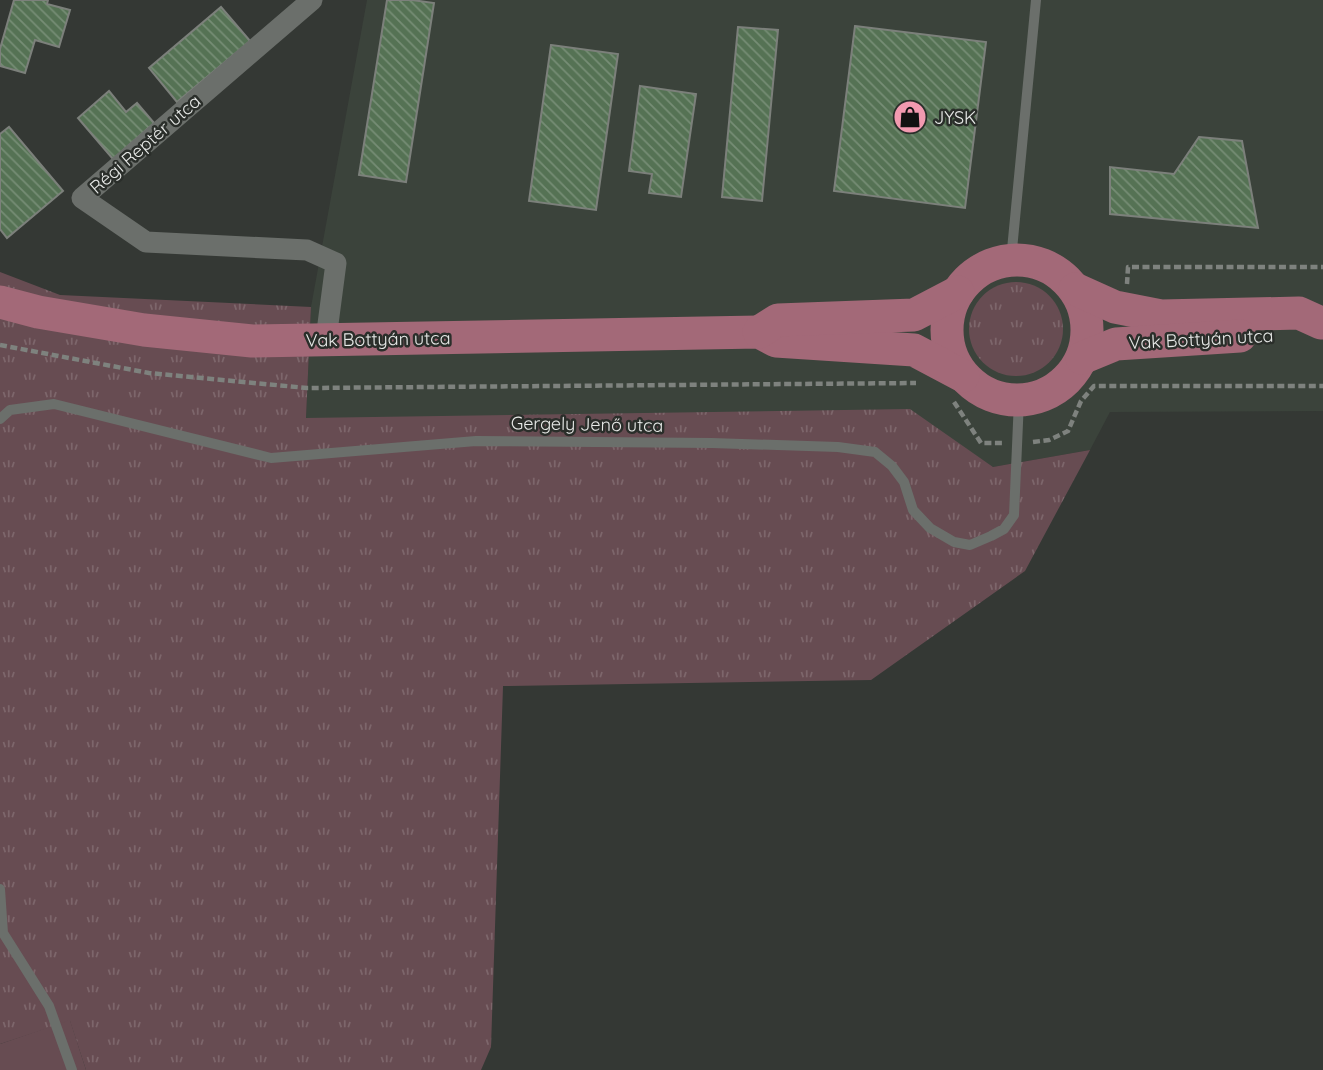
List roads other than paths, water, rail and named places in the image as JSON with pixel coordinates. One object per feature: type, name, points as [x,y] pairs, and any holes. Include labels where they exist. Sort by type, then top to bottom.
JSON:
[{"type":"main road","points":[[1012,260],[1035,262],[1057,272],[1074,289],[1085,311],[1087,335],[1082,358],[1069,379],[1050,393],[1027,400],[1003,400],[955,385],[946,332],[949,311],[958,292],[972,276],[990,265],[1012,260]]},
{"type":"main road","name":"Vak Bottyán utca","points":[[1074,289],[1115,307],[1161,316],[1299,313],[1322,323]]},
{"type":"main road","name":"Vak Bottyán utca","points":[[759,332],[778,320],[914,315],[958,292]]},
{"type":"main road","name":"Vak Bottyán utca","points":[[0,302],[38,312],[144,330],[252,341],[759,332],[776,341],[914,350],[955,385]]},
{"type":"main road","name":"Vak Bottyán utca","points":[[1082,358],[1116,344],[1299,333],[1322,323]]},
{"type":"street","name":"Régi Reptér utca","points":[[312,0],[82,198],[146,242],[307,250],[336,263],[326,339]]},
{"type":"lane","points":[[1012,260],[1036,0]]},
{"type":"lane","name":"Gergely Jenő utca","points":[[0,419],[10,410],[54,404],[271,458],[476,441],[838,447],[875,452],[892,466],[904,482],[914,510],[930,528],[954,542],[970,545],[1004,529],[1014,515],[1019,400]]},
{"type":"lane","points":[[0,889],[3,933],[49,1006],[72,1070]]},
{"type":"place","name":"JYSK","points":[[910,117]]}]
